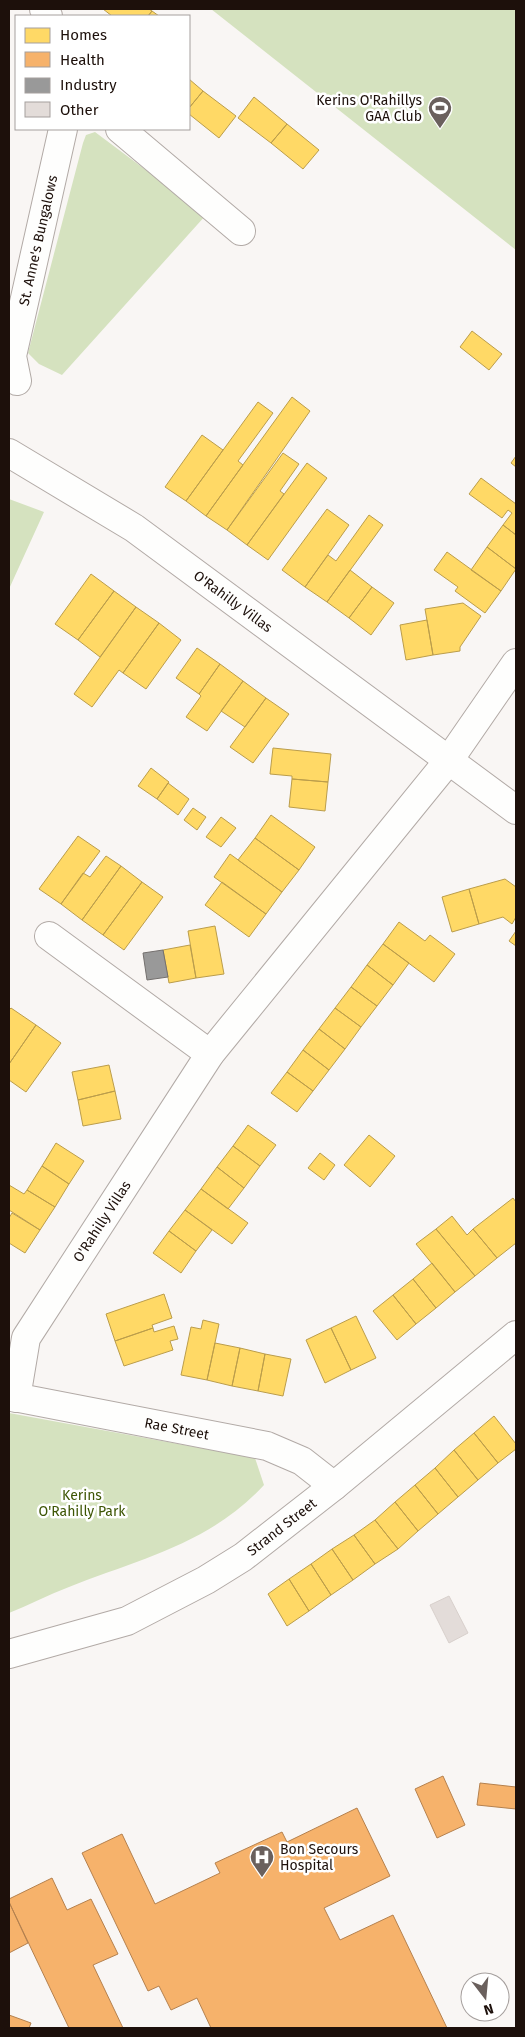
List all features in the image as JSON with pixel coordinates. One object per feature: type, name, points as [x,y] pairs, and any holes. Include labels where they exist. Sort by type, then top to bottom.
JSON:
[{"type":"street","name":"St. Anne's Bungalows","points":[[17,381],[12,356],[63,130]]},
{"type":"street","points":[[121,130],[241,231]]},
{"type":"street","name":"O'Rahilly Villas","points":[[9,453],[134,528],[516,810]]},
{"type":"street","name":"O'Rahilly Villas","points":[[13,1397],[26,1338],[210,1054],[449,760],[516,663]]},
{"type":"street","points":[[49,936],[210,1054]]},
{"type":"street","name":"Strand Street","points":[[9,1654],[127,1620],[197,1585],[243,1556],[334,1486],[516,1335]]},
{"type":"street","name":"Rae Street","points":[[13,1397],[266,1446],[302,1461],[334,1486]]},
{"type":"green space","name":"Kerins O'Rahillys GAA Club","points":[[211,9],[516,9],[516,250]]},
{"type":"green space","points":[[95,132],[206,215],[62,375],[39,364],[28,353],[83,143],[86,135]]},
{"type":"green space","points":[[9,499],[44,512],[9,589]]},
{"type":"green space","name":"Kerins O'Rahilly Park","points":[[9,1413],[255,1458],[264,1485],[221,1522],[197,1536],[173,1548],[61,1590],[9,1613]]},
{"type":"building: Homes","points":[[103,9],[149,9],[152,11],[149,15],[111,15]]},
{"type":"building: Homes","points":[[152,11],[158,15],[149,15]]},
{"type":"building: Homes","points":[[190,80],[203,91],[190,107]]},
{"type":"building: Homes","points":[[203,91],[236,116],[219,138],[190,115],[190,107]]},
{"type":"building: Homes","points":[[254,97],[287,124],[271,143],[238,118]]},
{"type":"building: Homes","points":[[287,124],[319,150],[303,169],[271,143]]},
{"type":"building: Homes","points":[[472,331],[502,354],[489,370],[460,347]]},
{"type":"building: Homes","points":[[292,397],[310,411],[227,530],[206,516]]},
{"type":"building: Homes","points":[[258,402],[273,413],[238,461],[243,465],[206,516],[186,501]]},
{"type":"building: Homes","points":[[202,435],[223,450],[186,501],[165,487]]},
{"type":"building: Homes","points":[[283,453],[299,464],[280,491],[284,494],[247,545],[227,530]]},
{"type":"building: Homes","points":[[516,456],[516,467],[511,463]]},
{"type":"building: Homes","points":[[307,463],[327,478],[268,560],[247,545]]},
{"type":"building: Homes","points":[[481,478],[516,504],[516,535],[503,525],[512,513],[508,510],[502,518],[469,494]]},
{"type":"building: Homes","points":[[327,509],[349,525],[305,587],[282,570]]},
{"type":"building: Homes","points":[[369,515],[383,525],[327,602],[305,587],[328,555],[336,561]]},
{"type":"building: Homes","points":[[503,525],[516,535],[516,569],[487,547]]},
{"type":"building: Homes","points":[[487,547],[516,569],[501,591],[471,570]]},
{"type":"building: Homes","points":[[447,552],[501,591],[485,613],[455,591],[458,587],[434,570]]},
{"type":"building: Homes","points":[[350,570],[372,587],[349,618],[327,602]]},
{"type":"building: Homes","points":[[91,574],[114,591],[78,640],[55,624]]},
{"type":"building: Homes","points":[[372,587],[394,603],[371,635],[349,618]]},
{"type":"building: Homes","points":[[114,591],[136,607],[100,657],[78,640]]},
{"type":"building: Homes","points":[[463,603],[481,616],[460,647],[460,651],[433,655],[425,609]]},
{"type":"building: Homes","points":[[136,607],[159,623],[123,673],[119,670],[92,707],[74,694]]},
{"type":"building: Homes","points":[[427,620],[433,655],[406,660],[400,625]]},
{"type":"building: Homes","points":[[159,623],[181,640],[146,689],[123,673]]},
{"type":"building: Homes","points":[[197,648],[220,664],[199,694],[176,678]]},
{"type":"building: Homes","points":[[220,664],[243,681],[207,731],[186,717]]},
{"type":"building: Homes","points":[[243,681],[266,698],[245,727],[221,711]]},
{"type":"building: Homes","points":[[266,698],[289,714],[253,763],[230,747]]},
{"type":"building: Homes","points":[[273,748],[331,754],[328,782],[292,779],[292,776],[270,774]]},
{"type":"building: Homes","points":[[151,768],[169,782],[157,799],[138,786]]},
{"type":"building: Homes","points":[[292,779],[328,782],[325,811],[289,807]]},
{"type":"building: Homes","points":[[168,783],[189,799],[178,815],[157,799]]},
{"type":"building: Homes","points":[[193,808],[206,817],[197,830],[184,820]]},
{"type":"building: Homes","points":[[271,815],[315,847],[299,870],[255,838]]},
{"type":"building: Homes","points":[[221,817],[236,828],[221,847],[206,837]]},
{"type":"building: Homes","points":[[78,836],[100,851],[61,904],[39,889]]},
{"type":"building: Homes","points":[[255,838],[299,870],[282,892],[238,860]]},
{"type":"building: Homes","points":[[230,854],[282,892],[266,914],[214,877]]},
{"type":"building: Homes","points":[[106,856],[121,866],[82,920],[61,904],[83,873],[90,877]]},
{"type":"building: Homes","points":[[121,866],[142,882],[103,935],[82,920]]},
{"type":"building: Homes","points":[[505,879],[516,887],[516,917],[512,924],[503,917],[479,924],[469,889]]},
{"type":"building: Homes","points":[[142,882],[163,897],[124,950],[103,935]]},
{"type":"building: Homes","points":[[222,882],[266,914],[249,937],[205,905]]},
{"type":"building: Homes","points":[[469,889],[479,924],[452,932],[442,897]]},
{"type":"building: Homes","points":[[399,922],[425,941],[430,935],[455,954],[434,982],[383,944]]},
{"type":"building: Homes","points":[[215,926],[224,974],[196,978],[188,931]]},
{"type":"building: Homes","points":[[516,931],[516,946],[509,941]]},
{"type":"building: Homes","points":[[383,944],[409,963],[393,985],[367,965]]},
{"type":"building: Homes","points":[[190,945],[196,978],[169,983],[163,950]]},
{"type":"building: Homes","points":[[367,965],[393,985],[377,1006],[351,987]]},
{"type":"building: Homes","points":[[351,987],[377,1006],[361,1027],[335,1008]]},
{"type":"building: Homes","points":[[11,1008],[36,1025],[9,1064],[9,1010]]},
{"type":"building: Homes","points":[[335,1008],[361,1027],[345,1049],[319,1029]]},
{"type":"building: Homes","points":[[36,1025],[61,1043],[26,1092],[9,1080],[9,1064]]},
{"type":"building: Homes","points":[[319,1029],[345,1049],[329,1070],[303,1050]]},
{"type":"building: Homes","points":[[303,1050],[329,1070],[313,1091],[287,1072]]},
{"type":"building: Homes","points":[[109,1065],[115,1091],[78,1100],[72,1072]]},
{"type":"building: Homes","points":[[287,1072],[313,1091],[297,1112],[271,1093]]},
{"type":"building: Homes","points":[[115,1091],[121,1119],[83,1126],[78,1100]]},
{"type":"building: Homes","points":[[248,1125],[276,1145],[260,1166],[233,1146]]},
{"type":"building: Homes","points":[[369,1135],[395,1156],[370,1187],[344,1165]]},
{"type":"building: Homes","points":[[56,1143],[84,1161],[69,1184],[42,1166]]},
{"type":"building: Homes","points":[[233,1146],[260,1166],[244,1188],[217,1167]]},
{"type":"building: Homes","points":[[320,1153],[335,1165],[324,1180],[308,1168]]},
{"type":"building: Homes","points":[[42,1166],[69,1184],[55,1207],[27,1190]]},
{"type":"building: Homes","points":[[217,1167],[244,1188],[228,1209],[201,1189]]},
{"type":"building: Homes","points":[[9,1185],[24,1194],[27,1190],[55,1207],[40,1230],[9,1210]]},
{"type":"building: Homes","points":[[201,1189],[248,1223],[232,1244],[185,1210]]},
{"type":"building: Homes","points":[[513,1198],[516,1202],[516,1243],[497,1258],[473,1229]]},
{"type":"building: Homes","points":[[185,1210],[212,1230],[196,1251],[169,1231]]},
{"type":"building: Homes","points":[[12,1213],[40,1230],[25,1253],[9,1243],[9,1218]]},
{"type":"building: Homes","points":[[452,1216],[467,1235],[473,1229],[497,1258],[475,1276],[436,1229]]},
{"type":"building: Homes","points":[[436,1229],[475,1276],[455,1292],[416,1244]]},
{"type":"building: Homes","points":[[169,1231],[196,1251],[181,1273],[153,1253]]},
{"type":"building: Homes","points":[[432,1263],[455,1292],[436,1308],[413,1279]]},
{"type":"building: Homes","points":[[413,1279],[436,1308],[416,1324],[393,1295]]},
{"type":"building: Homes","points":[[164,1294],[172,1318],[152,1325],[153,1328],[115,1341],[106,1314]]},
{"type":"building: Homes","points":[[393,1295],[416,1324],[397,1340],[373,1311]]},
{"type":"building: Homes","points":[[356,1316],[376,1358],[351,1370],[331,1328]]},
{"type":"building: Homes","points":[[203,1320],[219,1324],[207,1380],[181,1375],[191,1327],[201,1329]]},
{"type":"building: Homes","points":[[174,1326],[178,1339],[170,1341],[173,1350],[124,1366],[115,1341],[153,1328],[154,1332]]},
{"type":"building: Homes","points":[[331,1328],[351,1370],[325,1383],[306,1340]]},
{"type":"building: Homes","points":[[215,1343],[240,1348],[232,1386],[207,1380]]},
{"type":"building: Homes","points":[[240,1348],[265,1354],[258,1391],[232,1386]]},
{"type":"building: Homes","points":[[265,1354],[291,1359],[283,1396],[258,1391]]},
{"type":"building: Homes","points":[[494,1416],[516,1444],[516,1449],[498,1463],[474,1433]]},
{"type":"building: Homes","points":[[474,1433],[498,1463],[478,1480],[454,1450]]},
{"type":"building: Homes","points":[[454,1450],[478,1480],[458,1497],[435,1468]]},
{"type":"building: Homes","points":[[435,1468],[458,1497],[438,1514],[415,1485]]},
{"type":"building: Homes","points":[[415,1485],[438,1514],[418,1531],[395,1502]]},
{"type":"building: Homes","points":[[395,1502],[418,1531],[398,1549],[375,1520]]},
{"type":"building: Homes","points":[[375,1520],[398,1549],[375,1564],[354,1535]]},
{"type":"building: Homes","points":[[354,1535],[375,1564],[353,1580],[332,1549]]},
{"type":"building: Homes","points":[[332,1549],[353,1580],[331,1595],[311,1564]]},
{"type":"building: Homes","points":[[311,1564],[331,1595],[309,1611],[289,1579]]},
{"type":"building: Homes","points":[[289,1579],[309,1611],[287,1626],[268,1594]]},
{"type":"building: Health","points":[[443,1776],[465,1825],[437,1838],[415,1789]]},
{"type":"building: Health","points":[[480,1783],[516,1787],[516,1809],[477,1805]]},
{"type":"building: Health","points":[[357,1808],[390,1876],[324,1908],[340,1940],[393,1915],[447,2028],[211,2028],[197,1998],[171,2010],[159,1986],[148,1991],[82,1853],[122,1834],[155,1904],[220,1873],[215,1863],[282,1832],[287,1842]]},
{"type":"building: Health","points":[[52,1878],[67,1910],[91,1899],[118,1954],[93,1965],[123,2028],[69,2028],[9,1902],[9,1899]]},
{"type":"building: Health","points":[[9,1902],[28,1943],[9,1953]]},
{"type":"building: Health","points":[[9,2015],[31,2023],[29,2028],[9,2028]]},
{"type":"building: Industry","points":[[163,950],[168,977],[147,980],[143,953]]},
{"type":"building: Other","points":[[449,1596],[468,1633],[449,1643],[430,1605]]},
{"type":"place","name":"Kerins O'Rahillys GAA Club","points":[[440,129]]},
{"type":"place","name":"Bon Secours Hospital","points":[[262,1878]]}]
